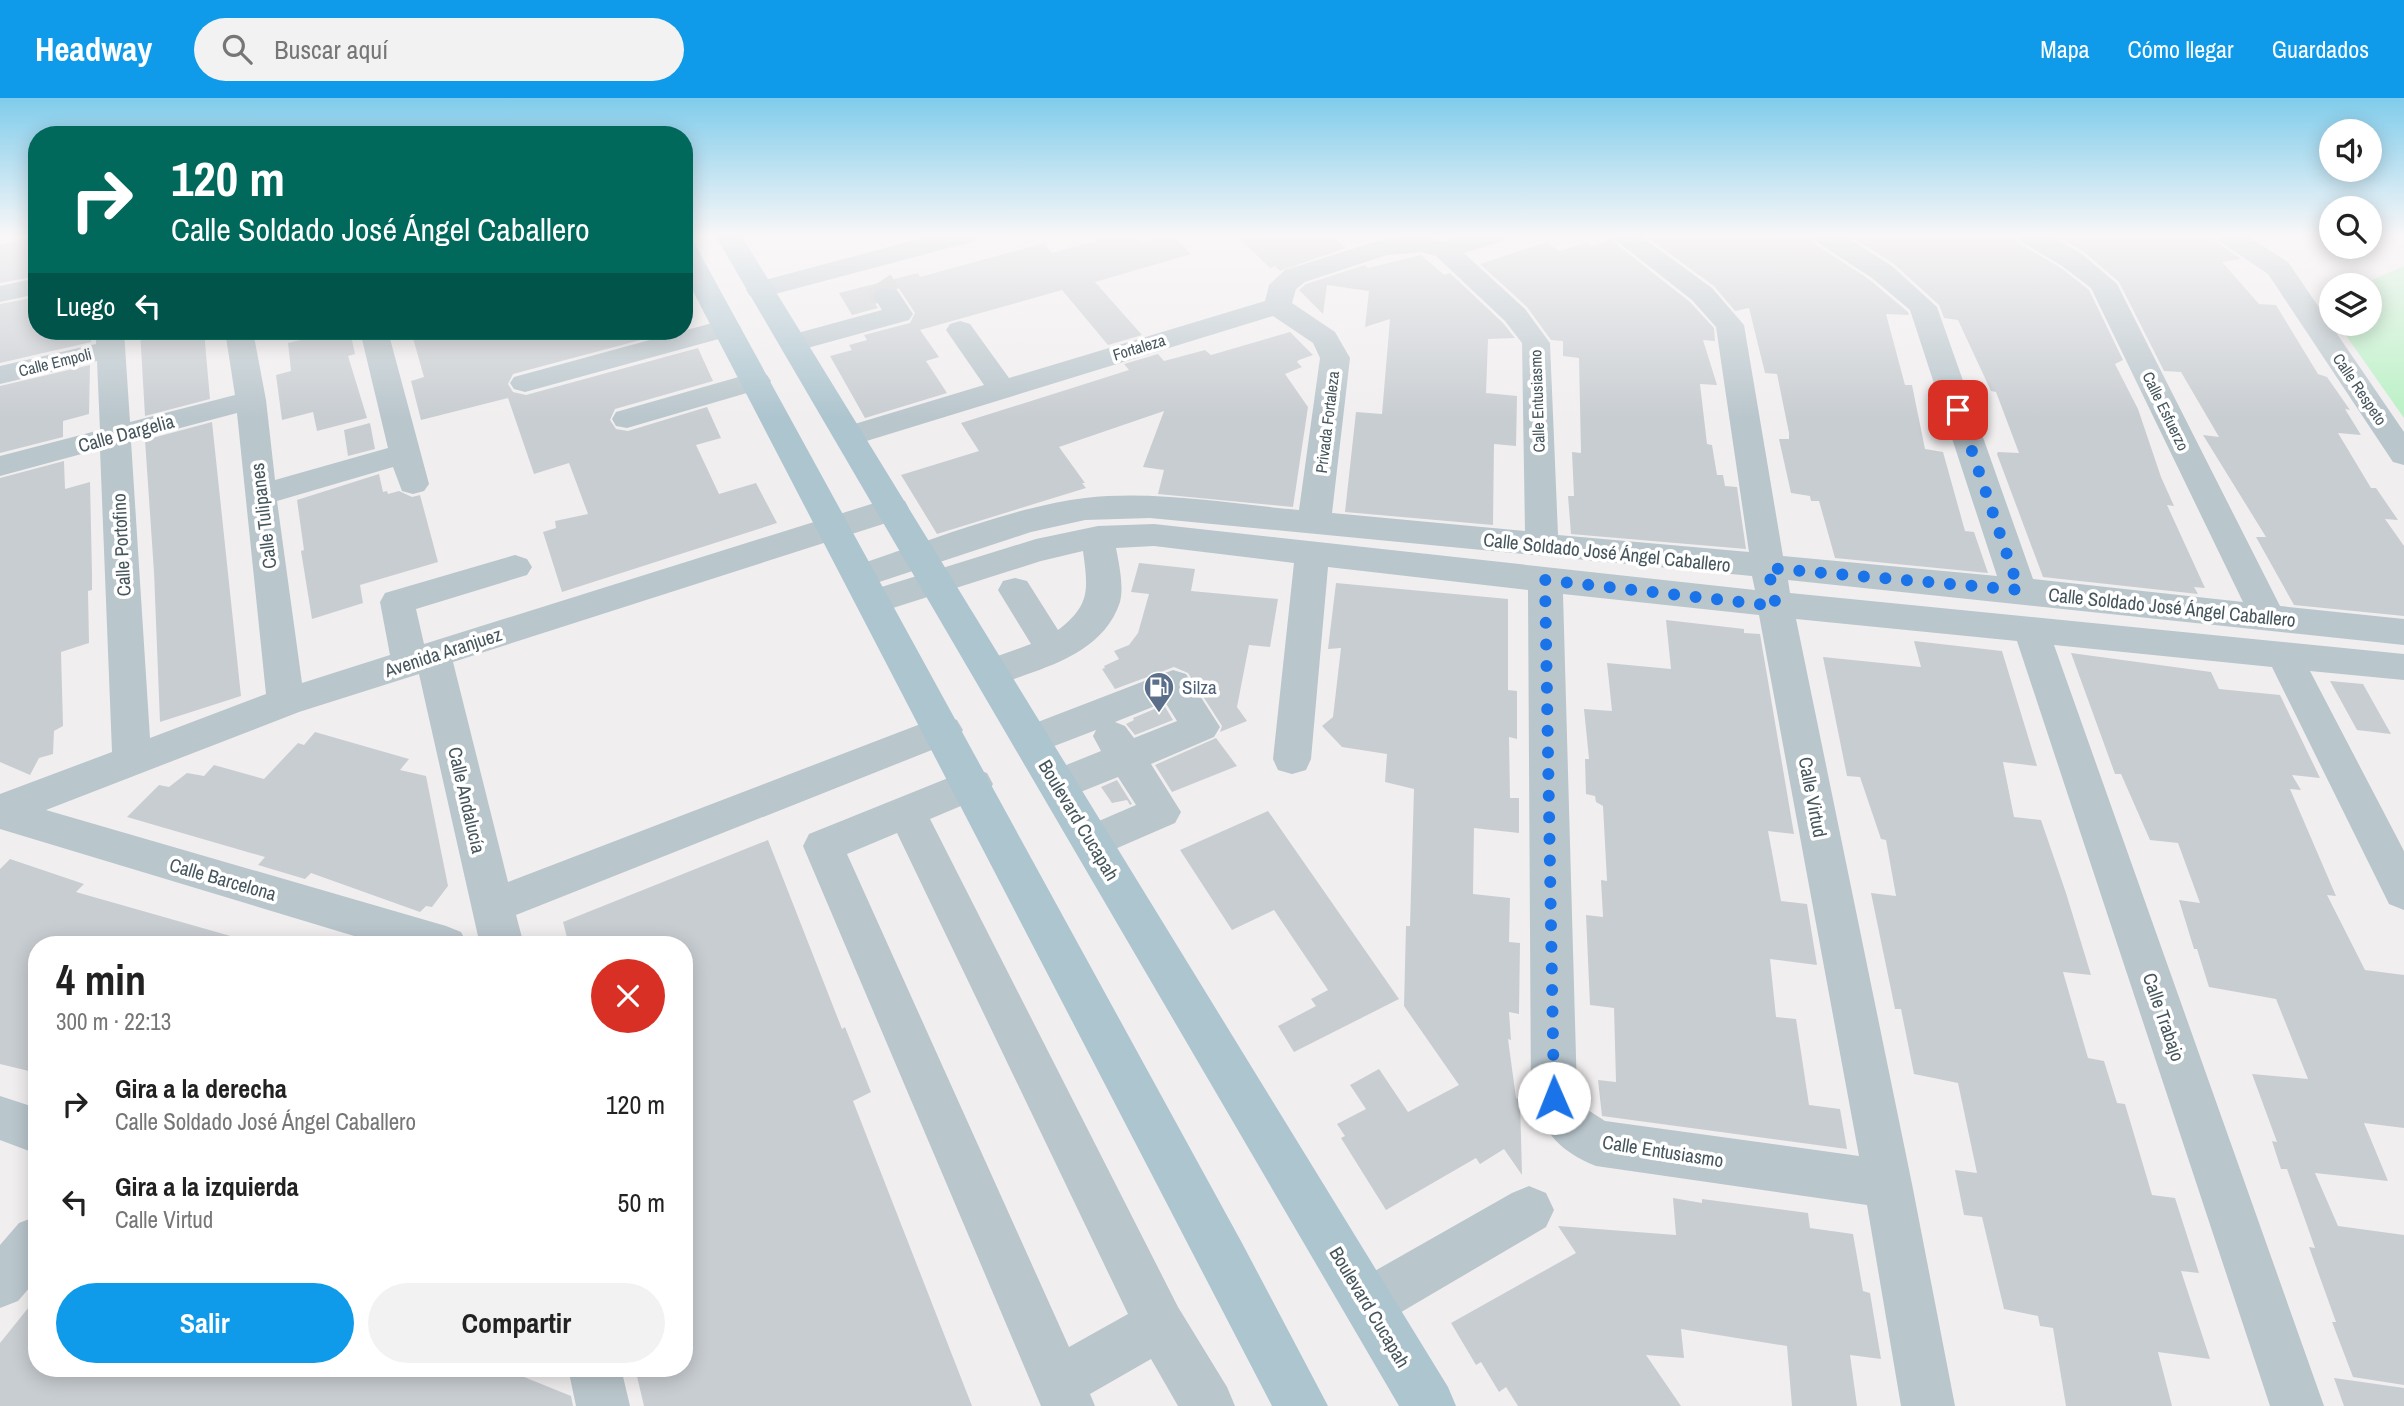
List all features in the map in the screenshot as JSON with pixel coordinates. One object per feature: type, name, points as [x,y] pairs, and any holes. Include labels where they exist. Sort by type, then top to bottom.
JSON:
[{"type":"main road","points":[[710,296],[973,784],[1301,1406]]},
{"type":"main road","name":"Boulevard Cucapah","points":[[764,296],[1429,1406]]},
{"type":"street","points":[[793,343],[899,314],[887,296]]},
{"type":"street","points":[[1277,306],[1280,296]]},
{"type":"street","name":"Calle Entusiasmo","points":[[1495,296],[1515,315],[1536,343],[1544,563],[1554,1098],[1571,1126],[1596,1143],[1888,1184]]},
{"type":"street","name":"Calle Virtud","points":[[1704,296],[1730,325],[1768,568],[1888,1184],[1928,1406]]},
{"type":"street","name":"Calle Trabajo","points":[[1910,296],[1923,307],[2297,1406]]},
{"type":"street","name":"Calle Esfuerzo","points":[[2109,296],[2269,617]]},
{"type":"street","name":"Calle Respeto","points":[[2297,296],[2404,455]]},
{"type":"street","name":"Fortaleza","points":[[849,436],[1277,306]]},
{"type":"street","name":"Privada Fortaleza","points":[[1277,306],[1325,338],[1335,358],[1313,539],[1292,759]]},
{"type":"street","points":[[693,337],[727,328]]},
{"type":"street","points":[[960,330],[1002,389]]},
{"type":"street","name":"Calle Empoli","points":[[0,375],[111,340]]},
{"type":"street","name":"Calle Portofino","points":[[111,340],[132,759]]},
{"type":"street","name":"Calle Tulipanes","points":[[241,340],[251,400],[286,702]]},
{"type":"street","points":[[376,340],[413,484]]},
{"type":"street","points":[[525,383],[683,340]]},
{"type":"street","points":[[627,419],[756,381]]},
{"type":"street","name":"Calle Dargelia","points":[[0,466],[251,400]]},
{"type":"street","points":[[260,495],[404,454]]},
{"type":"street","name":"Calle Soldado José Ángel Caballero","points":[[868,589],[929,569],[1025,522],[1085,509],[1150,507],[1313,539]]},
{"type":"street","name":"Avenida Aranjuez","points":[[0,812],[286,702],[893,509]]},
{"type":"street","name":"Calle Soldado José Ángel Caballero","points":[[929,569],[1098,537],[1154,535],[1313,539],[1544,563],[1776,606],[2024,609],[2269,617],[2404,632]]},
{"type":"street","points":[[991,673],[1053,651],[1087,626],[1102,601],[1098,537]]},
{"type":"street","name":"Calle Soldado José Ángel Caballero","points":[[1544,563],[1768,568],[2024,609],[2284,655],[2404,667]]},
{"type":"street","name":"Calle Andalucía","points":[[500,936],[421,659],[397,602],[515,567]]},
{"type":"street","points":[[1015,590],[1053,651]]},
{"type":"street","points":[[2284,655],[2404,892]]},
{"type":"street","points":[[1031,740],[1173,684],[1200,727],[1058,785]]},
{"type":"street","points":[[1092,842],[1161,813],[1098,713]]},
{"type":"street","points":[[492,906],[944,730]]},
{"type":"street","points":[[973,784],[823,846],[1063,1394],[1160,1325]]},
{"type":"street","points":[[906,811],[1160,1325],[1208,1406]]},
{"type":"street","name":"Calle Barcelona","points":[[0,812],[416,936]]},
{"type":"street","points":[[0,1118],[28,1127]]},
{"type":"street","points":[[1368,1303],[1529,1210]]},
{"type":"street","points":[[0,1283],[28,1251]]},
{"type":"street","points":[[596,1377],[603,1406]]},
{"type":"green space","points":[[2382,296],[2404,296],[2404,418],[2346,336],[2382,336]]},
{"type":"building","points":[[841,296],[871,296],[878,308],[852,315]]},
{"type":"building","points":[[904,296],[1041,296],[920,330],[939,357],[926,361],[947,393],[865,418],[830,356],[852,350],[849,345],[867,340],[864,335],[910,323],[915,313]]},
{"type":"building","points":[[1067,296],[1107,296],[1142,335],[1108,345]]},
{"type":"building","points":[[1305,296],[1325,296],[1323,314]]},
{"type":"building","points":[[1368,296],[1474,296],[1515,338],[1488,339],[1486,393],[1517,396],[1516,446],[1494,444],[1493,525],[1345,512],[1356,412],[1382,414],[1390,319],[1365,327]]},
{"type":"building","points":[[1515,296],[1682,296],[1714,328],[1715,341],[1703,340],[1717,385],[1700,384],[1707,444],[1712,445],[1717,475],[1723,475],[1725,486],[1737,487],[1746,549],[1571,534],[1568,496],[1574,496],[1572,452],[1581,453],[1579,358],[1563,356],[1563,341],[1551,340],[1527,307]]},
{"type":"building","points":[[1722,296],[1889,296],[1908,312],[1909,315],[1886,314],[1905,385],[1912,385],[1925,449],[1943,452],[1965,531],[1974,532],[1988,573],[1835,558],[1819,501],[1811,501],[1810,496],[1791,493],[1779,439],[1789,439],[1789,433],[1777,374],[1765,373],[1749,308],[1735,311]]},
{"type":"building","points":[[1929,296],[2092,296],[2123,360],[2115,364],[2138,409],[2174,506],[2167,505],[2205,588],[2194,587],[2198,594],[2043,577],[1997,454],[2019,453],[1996,392],[1991,391],[1958,320],[1944,318],[1939,305]]},
{"type":"building","points":[[2126,296],[2252,296],[2259,304],[2276,305],[2318,374],[2327,377],[2350,410],[2345,409],[2361,435],[2338,433],[2371,488],[2376,488],[2398,520],[2385,519],[2404,546],[2404,616],[2294,605],[2256,537],[2266,537],[2203,435],[2219,437],[2181,372],[2164,371]]},
{"type":"building","points":[[28,299],[28,340],[91,342],[0,363],[0,304]]},
{"type":"building","points":[[1290,332],[1313,355],[1297,362],[1302,367],[1285,374],[1308,407],[1293,507],[1158,494],[1164,470],[1143,467],[1164,411],[1059,447],[1086,488],[937,534],[901,475],[979,451],[961,423],[1129,370],[1124,364],[1158,354],[1164,361],[1205,350],[1211,355]]},
{"type":"building","points":[[141,340],[205,340],[210,399],[145,416]]},
{"type":"building","points":[[300,340],[352,340],[355,354],[348,356],[367,418],[317,431],[313,412],[282,420],[276,375],[291,371],[288,343]]},
{"type":"building","points":[[414,340],[640,340],[513,374],[508,384],[513,392],[526,395],[698,348],[713,381],[615,409],[610,420],[616,429],[628,431],[707,407],[721,438],[696,445],[719,494],[756,483],[777,523],[562,592],[543,532],[556,528],[555,521],[588,514],[569,463],[534,474],[508,398],[421,420],[411,381],[424,377]]},
{"type":"building","points":[[90,365],[89,414],[63,421],[63,437],[0,453],[0,386]]},
{"type":"building","points":[[212,422],[241,696],[160,722],[145,440]]},
{"type":"building","points":[[370,423],[375,449],[348,456],[344,430]]},
{"type":"building","points":[[64,461],[65,489],[90,482],[92,590],[88,591],[89,643],[61,652],[63,726],[54,731],[53,754],[39,758],[30,775],[0,762],[0,478]]},
{"type":"building","points":[[379,474],[383,492],[387,491],[388,494],[399,491],[412,497],[420,495],[438,562],[360,585],[363,603],[312,619],[301,551],[304,550],[297,500]]},
{"type":"building","points":[[1139,563],[1195,569],[1191,591],[1278,599],[1270,647],[1249,645],[1237,707],[1247,721],[1220,732],[1222,726],[1188,673],[1174,667],[1115,689],[1102,669],[1119,659],[1114,651],[1129,645],[1138,633],[1149,594],[1131,592]]},
{"type":"building","points":[[1336,583],[1508,599],[1508,690],[1517,691],[1517,739],[1509,737],[1510,798],[1519,798],[1519,833],[1474,828],[1473,894],[1510,898],[1509,942],[1520,943],[1519,1014],[1509,1012],[1511,1040],[1508,1039],[1516,1098],[1520,1099],[1522,1175],[1504,1149],[1480,1164],[1476,1158],[1386,1210],[1341,1138],[1345,1136],[1337,1124],[1366,1109],[1350,1085],[1379,1069],[1408,1112],[1459,1085],[1404,1006],[1406,926],[1410,926],[1414,789],[1385,782],[1387,754],[1342,747],[1322,726],[1333,717],[1341,648],[1328,649]]},
{"type":"building","points":[[1666,620],[1744,629],[1744,633],[1760,634],[1794,834],[1768,831],[1781,901],[1807,904],[1817,965],[1770,959],[1776,1017],[1796,1019],[1809,1105],[1840,1109],[1847,1149],[1602,1116],[1598,1080],[1616,1082],[1614,1008],[1590,1005],[1586,915],[1603,917],[1601,880],[1607,881],[1603,806],[1596,802],[1595,796],[1586,794],[1585,759],[1589,759],[1584,709],[1612,711],[1607,663],[1671,669]]},
{"type":"building","points":[[1914,641],[2002,651],[2037,766],[2003,762],[2014,817],[2041,820],[2066,893],[2091,975],[2063,972],[2088,1058],[2104,1061],[2117,1103],[2125,1104],[2152,1195],[2175,1198],[2199,1273],[2181,1271],[2210,1359],[2158,1352],[2172,1406],[2066,1406],[2053,1328],[2040,1326],[2038,1316],[2004,1309],[1982,1217],[1964,1215],[1955,1170],[1977,1173],[1958,1083],[1914,1074],[1901,1009],[1895,1009],[1871,893],[1896,896],[1886,840],[1881,839],[1860,777],[1847,776],[1823,657],[1921,667]]},
{"type":"building","points":[[2071,653],[2211,672],[2219,689],[2280,695],[2320,778],[2292,775],[2301,790],[2290,789],[2336,896],[2327,895],[2365,970],[2404,975],[2404,1128],[2364,1123],[2388,1181],[2315,1173],[2338,1226],[2404,1235],[2404,1385],[2353,1377],[2332,1322],[2336,1322],[2309,1247],[2315,1248],[2287,1169],[2281,1169],[2272,1141],[2277,1142],[2252,1074],[2308,1079],[2276,999],[2209,987],[2179,900],[2200,903],[2178,843],[2150,840],[2121,774],[2115,774]]},
{"type":"building","points":[[2330,681],[2363,684],[2391,734],[2357,730]]},
{"type":"building","points":[[1164,705],[1173,720],[1135,735],[1126,724],[1134,720],[1133,718]]},
{"type":"building","points":[[315,732],[409,759],[400,770],[426,776],[448,886],[432,907],[426,906],[420,912],[311,873],[305,879],[258,865],[265,857],[127,817],[159,785],[169,787],[187,773],[204,776],[214,765],[264,779],[298,743],[304,745]]},
{"type":"building","points":[[1216,738],[1237,766],[1172,792],[1155,765]]},
{"type":"building","points":[[1117,780],[1132,804],[1127,800],[1112,803],[1101,787]]},
{"type":"building","points":[[1268,811],[1399,999],[1294,1052],[1278,1026],[1316,1006],[1311,999],[1328,990],[1274,910],[1232,930],[1180,850]]},
{"type":"building","points":[[768,840],[842,1029],[845,1027],[871,1092],[853,1101],[972,1406],[644,1406],[637,1377],[693,1377],[693,936],[567,936],[563,922]]},
{"type":"building","points":[[10,859],[84,884],[76,892],[230,936],[28,936],[28,1071],[0,1064],[0,869]]},
{"type":"building","points":[[1673,1198],[1702,1203],[1702,1199],[1808,1213],[1810,1228],[1853,1234],[1863,1291],[1870,1293],[1881,1359],[1850,1355],[1857,1406],[1792,1406],[1787,1346],[1681,1329],[1684,1358],[1646,1355],[1681,1406],[1518,1406],[1506,1387],[1499,1392],[1481,1362],[1476,1365],[1451,1323],[1576,1253],[1558,1226],[1676,1235]]},
{"type":"building","points":[[28,1308],[28,1377],[524,1377],[571,1396],[573,1406],[0,1406],[0,1343]]},
{"type":"building","points":[[2334,1378],[2404,1388],[2404,1406],[2344,1406]]},
{"type":"place","name":"Silza","points":[[1159,714]]},
{"type":"route","points":[[1554,1098],[1545,580],[1776,606],[1768,568],[2019,590],[1958,410]]}]
